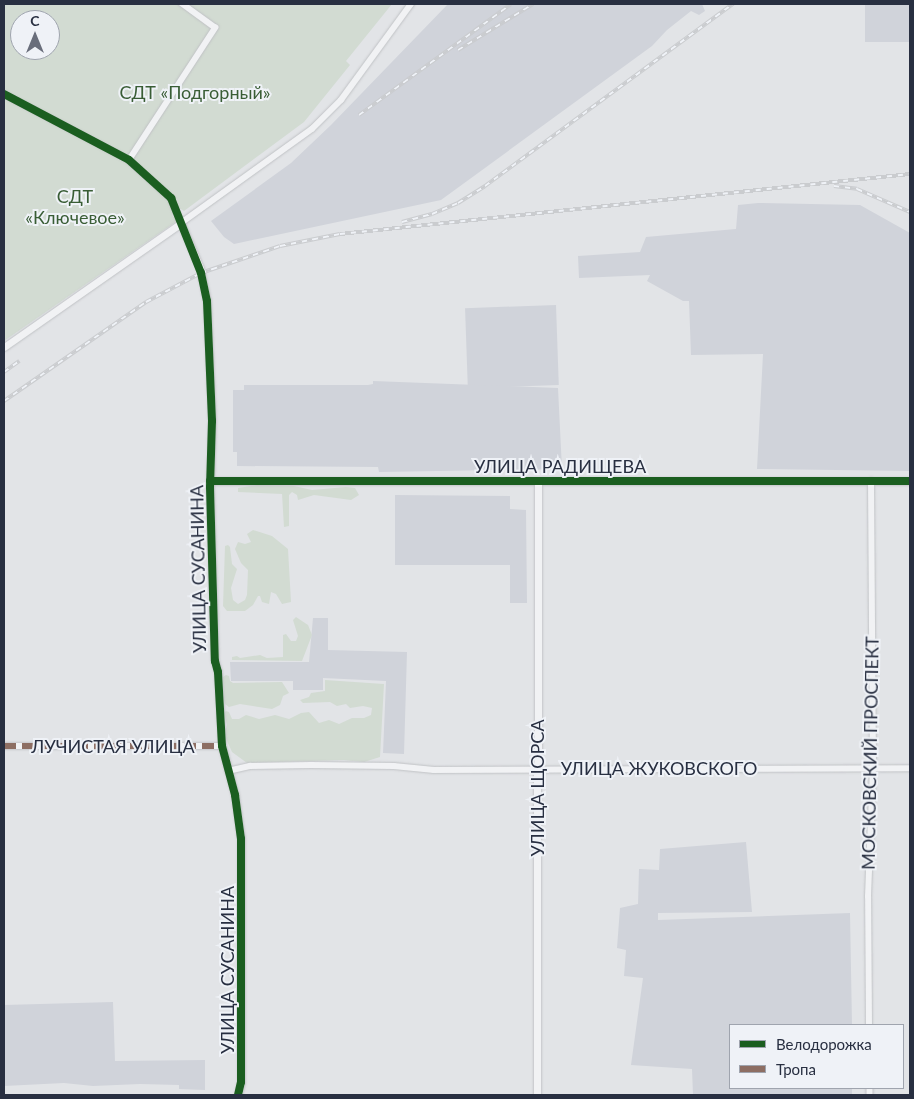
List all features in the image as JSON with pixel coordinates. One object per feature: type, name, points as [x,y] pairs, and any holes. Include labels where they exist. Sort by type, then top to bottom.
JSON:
[{"type":"street","points":[[129,160],[215,28],[182,4]]},
{"type":"street","points":[[4,347],[312,129],[341,100],[411,4]]},
{"type":"street","points":[[4,94],[129,160],[171,198],[181,223]]},
{"type":"street","name":"УЛИЦА СУСАНИНА","points":[[181,223],[200,268],[207,301],[212,421],[210,481],[215,661],[218,672],[222,746],[235,795],[241,839],[241,1082],[238,1095]]},
{"type":"street","name":"УЛИЦА РАДИЩЕВА","points":[[210,481],[910,481]]},
{"type":"street","name":"УЛИЦА ЩОРСА","points":[[537,1095],[538,481]]},
{"type":"street","name":"МОСКОВСКИЙ ПРОСПЕКТ","points":[[869,1024],[868,897],[873,768],[870,481]]},
{"type":"street","name":"ЛУЧИСТАЯ УЛИЦА","points":[[4,746],[222,746]]},
{"type":"street","name":"УЛИЦА ЖУКОВСКОГО","points":[[228,771],[250,766],[311,765],[394,766],[434,770],[537,768],[910,768]]},
{"type":"shaded area","points":[[448,4],[702,4],[705,11],[699,15],[691,11],[667,30],[652,46],[441,200],[234,244],[224,237],[211,221],[291,163],[331,125]]},
{"type":"shaded area","points":[[865,4],[910,4],[910,42],[865,42]]},
{"type":"shaded area","points":[[758,203],[860,205],[910,233],[910,471],[757,469],[763,354],[691,355],[689,301],[683,301],[647,281],[650,275],[579,278],[578,256],[640,252],[646,237],[736,229],[738,205]]},
{"type":"shaded area","points":[[556,305],[559,385],[468,388],[465,308]]},
{"type":"shaded area","points":[[373,381],[558,388],[562,469],[379,472],[378,467],[237,466],[237,452],[233,452],[233,390],[244,390],[244,385],[368,385],[373,384]]},
{"type":"shaded area","points":[[395,495],[510,496],[510,509],[526,510],[527,603],[510,603],[510,565],[395,565]]},
{"type":"shaded area","points":[[313,618],[328,618],[328,650],[407,652],[404,754],[383,753],[386,681],[323,678],[323,690],[293,690],[293,681],[231,681],[230,662],[309,662]]},
{"type":"shaded area","points":[[746,842],[752,912],[658,913],[658,920],[850,913],[852,1024],[729,1024],[729,1089],[852,1089],[852,1095],[693,1095],[692,1069],[631,1065],[643,978],[624,976],[626,950],[617,948],[620,908],[638,904],[639,869],[659,870],[660,849]]},
{"type":"shaded area","points":[[113,1002],[115,1061],[205,1060],[205,1090],[179,1089],[179,1085],[140,1084],[93,1086],[64,1083],[4,1086],[4,1005]]},
{"type":"green space","name":"СДТ «Подгорный»","points":[[4,4],[392,4],[346,61],[350,65],[304,122],[184,211],[179,208],[172,215],[177,221],[4,341]]},
{"type":"green space","points":[[257,485],[294,486],[312,490],[346,487],[355,488],[359,495],[351,500],[314,495],[298,500],[297,495],[292,492],[289,495],[289,526],[284,527],[282,494],[238,492],[238,488]]},
{"type":"green space","points":[[253,530],[272,536],[288,549],[291,602],[282,604],[276,594],[271,592],[269,604],[262,602],[260,596],[258,596],[253,605],[245,611],[227,611],[223,606],[225,546],[228,545],[230,547],[232,564],[237,569],[231,588],[233,600],[238,604],[245,600],[247,595],[248,570],[241,563],[235,549],[238,542],[245,544],[251,542],[247,534]]},
{"type":"green space","points":[[296,617],[308,625],[312,635],[302,661],[232,660],[232,657],[237,656],[240,658],[260,655],[267,658],[283,657],[283,635],[286,634],[291,641],[296,641],[298,636],[293,620]]},
{"type":"green space","points":[[229,676],[230,681],[233,683],[282,682],[289,693],[283,696],[280,705],[272,709],[240,704],[229,707],[225,704],[222,693],[223,677]]},
{"type":"green space","points":[[325,680],[384,684],[380,757],[364,762],[344,760],[247,763],[232,752],[224,734],[227,725],[224,713],[226,711],[229,712],[232,719],[239,719],[246,715],[259,719],[275,715],[289,719],[301,713],[309,712],[319,723],[329,720],[339,724],[352,718],[364,718],[371,715],[372,708],[363,706],[350,708],[346,704],[337,706],[330,702],[303,703],[300,700],[309,697],[311,693],[325,691]]},
{"type":"railway","points":[[359,115],[511,4]]},
{"type":"railway","points":[[458,50],[533,4]]},
{"type":"railway","points":[[402,222],[432,214],[458,203],[485,186],[733,4]]},
{"type":"railway","points":[[4,401],[146,302],[201,273],[280,246],[340,234],[910,174]]},
{"type":"railway","points":[[834,186],[857,189],[910,212]]},
{"type":"railway","points":[[4,372],[19,361]]},
{"type":"marked path","points":[[4,746],[222,746]]},
{"type":"cycle path","points":[[4,94],[129,160],[171,198],[201,273],[207,301],[212,421],[210,487],[215,661],[218,672],[222,746],[235,795],[241,839],[241,1082],[238,1095]]},
{"type":"cycle path","points":[[210,481],[910,481]]},
{"type":"park label","name":"СДТ «Ключевое»","points":[[75,207]]}]
